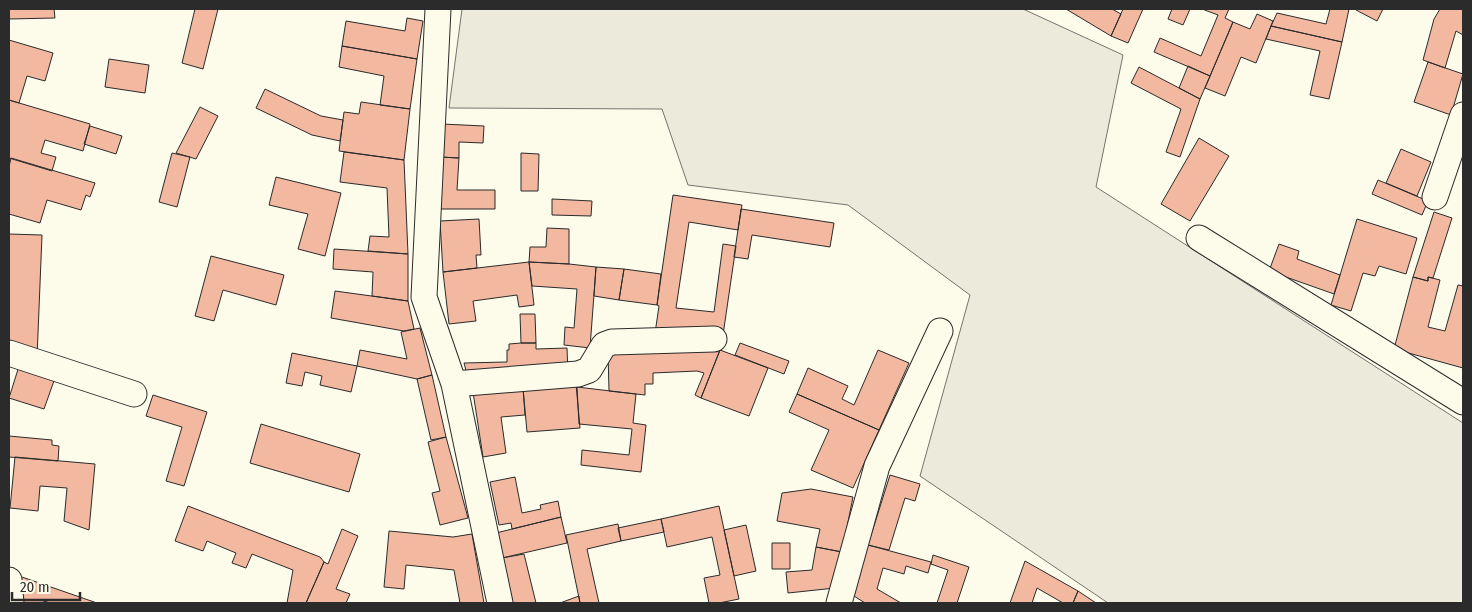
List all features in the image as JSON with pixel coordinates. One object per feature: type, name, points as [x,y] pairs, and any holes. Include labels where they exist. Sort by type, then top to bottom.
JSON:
[{"type":"street","points":[[438,9],[424,297],[454,384],[500,603]]},
{"type":"street","points":[[1435,197],[1463,115]]},
{"type":"street","points":[[1199,238],[1463,402]]},
{"type":"street","points":[[839,603],[877,466],[940,331]]},
{"type":"street","points":[[454,384],[578,374],[588,370],[604,345],[612,342],[714,339]]},
{"type":"street","points":[[9,353],[134,394]]},
{"type":"street","points":[[9,580],[11,603]]},
{"type":"shaded area","points":[[462,9],[1023,9],[1123,55],[1096,187],[1463,423],[1463,603],[1108,603],[920,476],[970,295],[848,205],[688,185],[662,109],[449,108]]},
{"type":"building","points":[[9,9],[54,9],[55,18],[9,19]]},
{"type":"building","points":[[195,9],[218,9],[203,69],[182,63]]},
{"type":"building","points":[[1066,9],[1112,9],[1121,14],[1111,36]]},
{"type":"building","points":[[1123,9],[1143,9],[1128,43],[1111,36]]},
{"type":"building","points":[[1172,9],[1190,9],[1183,25],[1168,19]]},
{"type":"building","points":[[1202,9],[1229,9],[1225,18],[1233,22],[1210,76],[1154,52],[1160,38],[1201,56],[1218,15]]},
{"type":"building","points":[[1330,9],[1349,9],[1342,42],[1271,26],[1277,13],[1326,24]]},
{"type":"building","points":[[1357,9],[1383,9],[1377,21]]},
{"type":"building","points":[[1440,9],[1463,9],[1463,35],[1456,31],[1445,68],[1423,60],[1434,19]]},
{"type":"building","points":[[1257,14],[1273,21],[1256,63],[1241,57],[1225,96],[1205,88],[1233,22],[1250,29]]},
{"type":"building","points":[[407,18],[423,21],[417,59],[342,46],[346,21],[405,31]]},
{"type":"building","points":[[1271,26],[1342,42],[1329,99],[1310,95],[1320,51],[1266,39]]},
{"type":"building","points":[[9,40],[53,53],[45,81],[27,76],[19,103],[9,100]]},
{"type":"building","points":[[342,46],[417,59],[410,109],[380,105],[384,76],[339,67]]},
{"type":"building","points":[[109,59],[149,65],[145,93],[105,87]]},
{"type":"building","points":[[1428,62],[1463,74],[1451,115],[1414,102]]},
{"type":"building","points":[[1188,66],[1210,76],[1200,99],[1179,88]]},
{"type":"building","points":[[1139,67],[1200,99],[1180,157],[1166,152],[1181,109],[1131,83]]},
{"type":"building","points":[[265,89],[321,116],[343,120],[340,141],[312,135],[256,108]]},
{"type":"building","points":[[9,100],[90,124],[83,151],[45,140],[41,153],[56,157],[52,171],[9,158]]},
{"type":"building","points":[[361,102],[410,109],[404,160],[339,151],[344,112],[359,114]]},
{"type":"building","points":[[200,107],[218,116],[196,159],[176,153]]},
{"type":"building","points":[[442,124],[484,126],[483,143],[459,142],[459,158],[440,157]]},
{"type":"building","points":[[90,126],[122,136],[116,154],[84,144]]},
{"type":"building","points":[[1199,138],[1229,156],[1190,221],[1161,204]]},
{"type":"building","points":[[1401,149],[1431,162],[1417,196],[1386,183]]},
{"type":"building","points":[[344,152],[404,160],[408,254],[368,251],[370,236],[389,237],[387,188],[340,182]]},
{"type":"building","points":[[172,153],[190,157],[177,207],[159,202]]},
{"type":"building","points":[[521,153],[539,154],[538,191],[521,191]]},
{"type":"building","points":[[440,157],[459,158],[457,190],[495,190],[495,209],[438,209]]},
{"type":"building","points":[[11,158],[95,183],[90,197],[86,195],[81,210],[47,200],[40,223],[9,214],[9,167]]},
{"type":"building","points":[[276,177],[341,193],[325,256],[298,249],[308,214],[269,205]]},
{"type":"building","points":[[1378,180],[1428,201],[1422,215],[1372,194]]},
{"type":"building","points":[[673,195],[742,205],[738,230],[689,222],[676,308],[714,312],[723,244],[736,246],[723,335],[654,340],[659,306],[657,305]]},
{"type":"building","points":[[552,199],[592,201],[591,216],[552,215]]},
{"type":"building","points":[[741,209],[834,223],[830,247],[752,235],[748,259],[734,257]]},
{"type":"building","points":[[1434,212],[1452,218],[1433,278],[1428,277],[1428,281],[1413,277]]},
{"type":"building","points":[[479,219],[481,255],[476,255],[477,268],[443,272],[440,221]]},
{"type":"building","points":[[1357,219],[1417,238],[1406,274],[1379,266],[1375,276],[1363,273],[1351,311],[1331,305]]},
{"type":"building","points":[[547,228],[569,229],[569,264],[529,262],[530,247],[546,247]]},
{"type":"building","points":[[9,234],[42,235],[37,358],[9,348]]},
{"type":"building","points":[[1279,244],[1299,251],[1297,259],[1340,275],[1334,294],[1269,271]]},
{"type":"building","points":[[334,249],[408,254],[408,301],[372,296],[373,272],[333,269]]},
{"type":"building","points":[[211,256],[284,275],[276,305],[223,290],[214,321],[195,316]]},
{"type":"building","points":[[529,262],[534,305],[519,307],[517,295],[473,301],[476,321],[449,324],[443,272]]},
{"type":"building","points":[[529,262],[596,267],[590,348],[564,345],[565,327],[574,328],[577,289],[532,286]]},
{"type":"building","points":[[596,267],[624,269],[619,300],[594,296]]},
{"type":"building","points":[[624,269],[661,274],[657,305],[619,300]]},
{"type":"building","points":[[1413,277],[1428,281],[1428,277],[1440,280],[1428,327],[1445,331],[1458,285],[1463,286],[1463,368],[1394,349]]},
{"type":"building","points":[[335,291],[408,301],[414,329],[404,331],[331,318]]},
{"type":"building","points":[[520,314],[535,314],[536,343],[521,343]]},
{"type":"building","points":[[420,328],[432,375],[417,379],[357,366],[360,350],[407,359],[401,332]]},
{"type":"building","points":[[536,343],[536,349],[567,348],[568,374],[468,378],[464,363],[507,362],[509,344]]},
{"type":"building","points":[[740,343],[789,361],[784,374],[735,355]]},
{"type":"building","points":[[720,350],[701,398],[695,395],[704,373],[697,371],[653,373],[653,384],[645,384],[645,395],[609,391],[608,352]]},
{"type":"building","points":[[720,350],[768,368],[749,416],[701,398]]},
{"type":"building","points":[[878,350],[909,363],[879,430],[797,394],[808,368],[848,386],[842,399],[854,405]]},
{"type":"building","points":[[292,353],[357,366],[351,392],[320,385],[322,376],[305,372],[302,386],[286,383]]},
{"type":"building","points":[[19,366],[55,378],[44,409],[9,398]]},
{"type":"building","points":[[432,375],[446,437],[431,440],[417,379]]},
{"type":"building","points":[[576,384],[580,428],[527,432],[523,388]]},
{"type":"building","points":[[577,387],[636,394],[633,423],[646,425],[641,472],[581,465],[582,450],[629,455],[632,429],[579,424]]},
{"type":"building","points":[[523,388],[525,415],[501,417],[506,453],[483,457],[473,392]]},
{"type":"building","points":[[797,394],[879,430],[853,488],[811,470],[829,430],[789,412]]},
{"type":"building","points":[[153,395],[207,412],[184,486],[166,481],[182,427],[146,416]]},
{"type":"building","points":[[261,424],[360,454],[349,492],[250,463]]},
{"type":"building","points":[[9,436],[52,440],[52,445],[59,446],[58,461],[9,457]]},
{"type":"building","points":[[446,437],[468,518],[440,525],[432,493],[440,491],[428,442]]},
{"type":"building","points":[[15,457],[95,464],[89,530],[64,521],[67,488],[40,486],[38,511],[10,508]]},
{"type":"building","points":[[890,475],[920,484],[915,501],[905,498],[889,550],[868,545]]},
{"type":"building","points":[[515,477],[522,513],[541,509],[540,505],[558,501],[561,517],[512,529],[511,523],[499,525],[490,482]]},
{"type":"building","points":[[811,489],[853,497],[842,552],[816,547],[820,529],[777,521],[782,493]]},
{"type":"building","points":[[188,506],[320,557],[324,562],[306,603],[287,603],[293,570],[252,554],[246,568],[232,563],[236,553],[207,541],[203,551],[175,541]]},
{"type":"building","points":[[719,506],[739,599],[709,603],[704,578],[720,575],[712,537],[667,547],[661,519]]},
{"type":"building","points":[[561,517],[567,543],[502,558],[496,533]]},
{"type":"building","points":[[661,519],[664,532],[621,541],[618,528]]},
{"type":"building","points":[[618,524],[621,541],[587,549],[599,603],[580,603],[566,535]]},
{"type":"building","points":[[746,525],[756,571],[734,576],[724,530]]},
{"type":"building","points":[[342,529],[358,536],[336,589],[350,594],[346,603],[306,603],[324,562],[328,564]]},
{"type":"building","points":[[389,531],[453,537],[472,534],[484,603],[460,603],[454,570],[406,565],[404,589],[384,587]]},
{"type":"building","points":[[772,543],[790,543],[790,569],[772,569]]},
{"type":"building","points":[[868,545],[931,562],[928,573],[906,566],[904,574],[883,568],[877,589],[901,603],[865,603],[854,596]]},
{"type":"building","points":[[816,547],[842,552],[835,588],[788,593],[786,572],[812,570]]},
{"type":"building","points":[[524,554],[536,603],[513,603],[502,558]]},
{"type":"building","points":[[933,555],[969,567],[957,603],[937,603],[948,570],[931,564]]},
{"type":"building","points":[[1025,561],[1078,591],[1073,603],[1063,603],[1037,588],[1032,603],[1010,603]]},
{"type":"building","points":[[19,576],[97,603],[50,603],[44,601],[44,603],[22,603]]},
{"type":"building","points":[[1078,591],[1096,603],[1073,603]]},
{"type":"building","points":[[579,596],[580,603],[560,603]]}]
